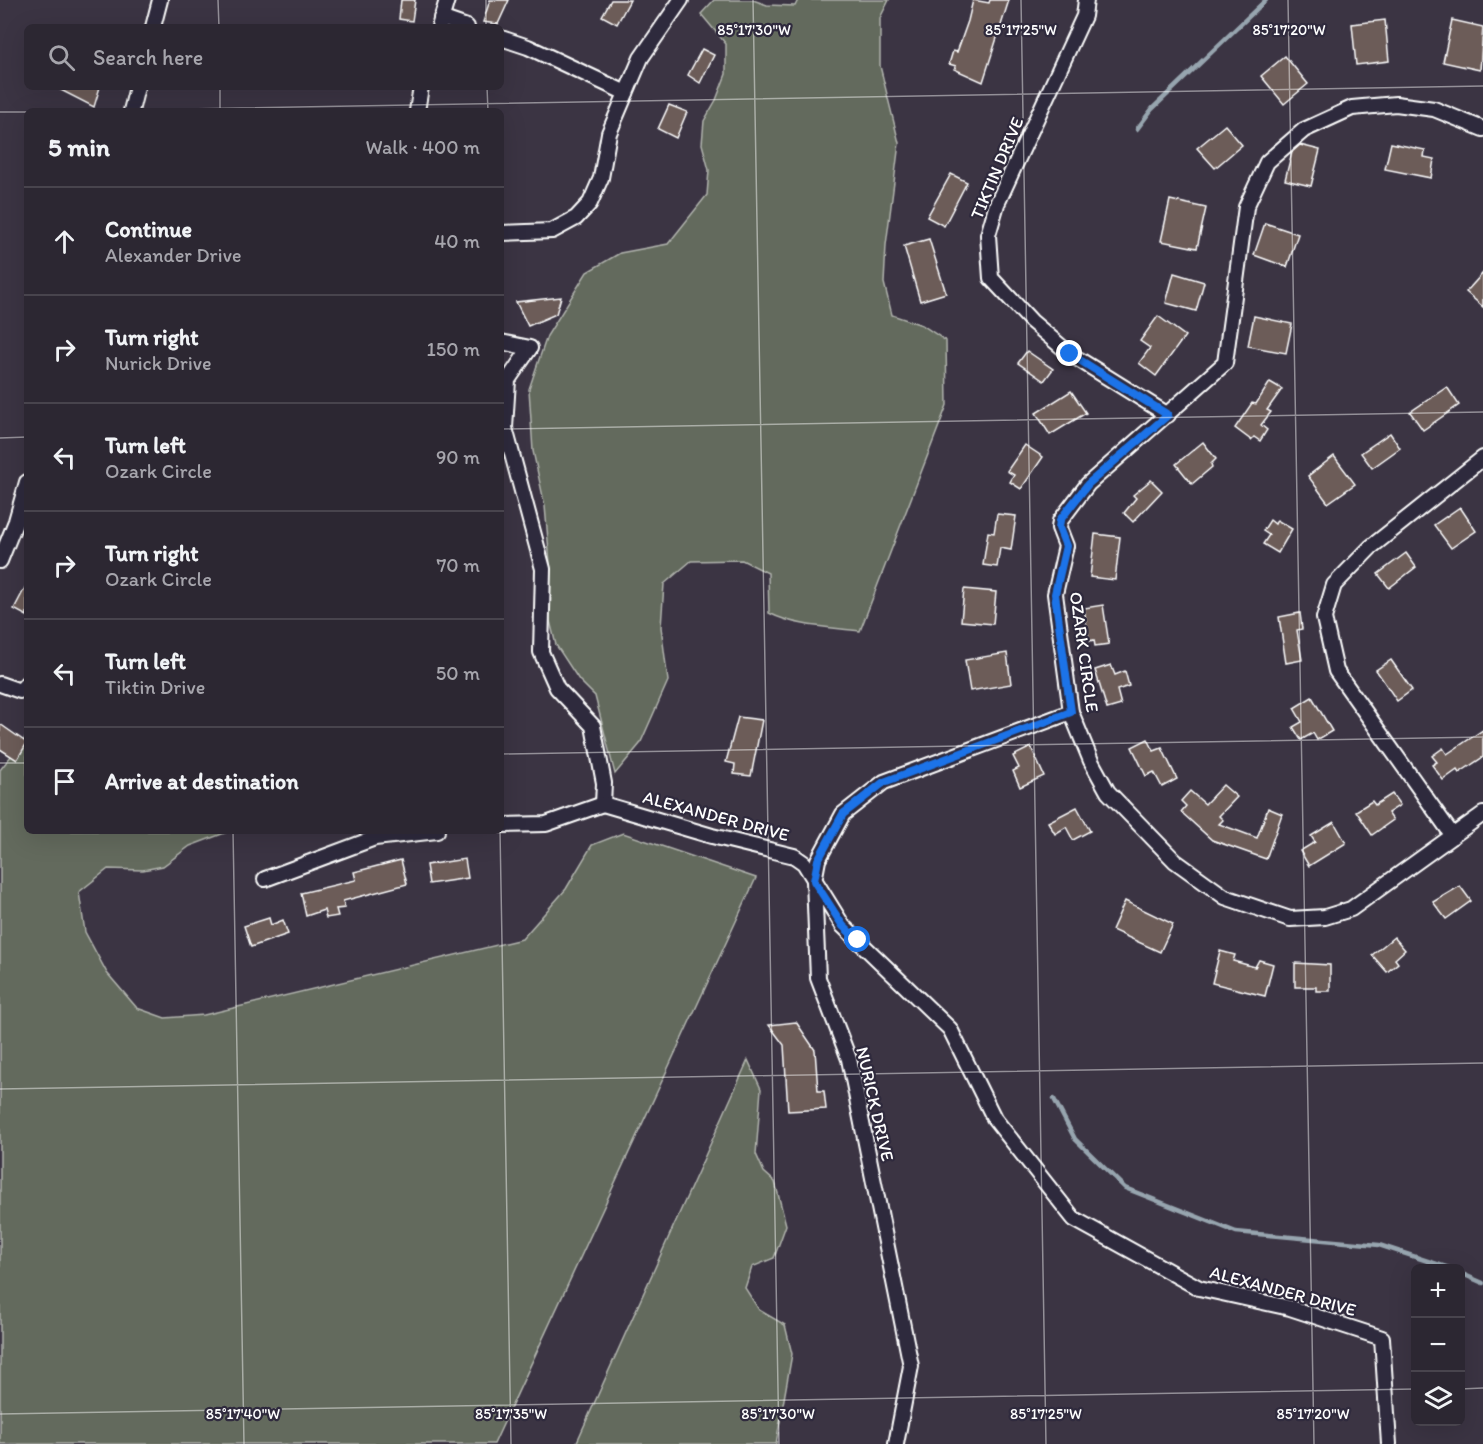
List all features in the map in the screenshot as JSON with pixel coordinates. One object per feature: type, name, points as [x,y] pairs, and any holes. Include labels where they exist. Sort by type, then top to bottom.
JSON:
[{"type":"street","points":[[154,24],[160,0]]},
{"type":"street","points":[[440,23],[447,0]]},
{"type":"street","points":[[504,233],[552,231],[576,218],[590,203],[601,178],[609,133],[641,58],[681,0]]},
{"type":"street","name":"TIKTIN DRIVE","points":[[1087,1],[1084,16],[997,204],[988,235],[991,278],[1031,321],[1070,354],[1168,415]]},
{"type":"street","points":[[504,39],[528,47],[626,93]]},
{"type":"street","points":[[132,108],[136,90]]},
{"type":"street","points":[[418,108],[420,90]]},
{"type":"street","name":"OZARK CIRCLE","points":[[1483,129],[1434,109],[1396,104],[1352,108],[1304,130],[1267,162],[1246,207],[1225,363],[1088,484],[1060,520],[1059,528],[1066,546],[1055,594],[1071,712],[1091,761],[1108,792],[1175,861],[1225,897],[1290,919],[1325,917],[1351,909],[1483,814]]},
{"type":"street","points":[[504,343],[530,348],[508,380],[505,428],[543,569],[541,652],[557,688],[592,726],[604,783],[603,804],[546,824],[504,825]]},
{"type":"street","points":[[1453,836],[1336,671],[1324,618],[1334,585],[1371,547],[1483,458]]},
{"type":"street","points":[[0,561],[16,521],[24,493]]},
{"type":"street","points":[[0,684],[20,691],[24,686]]},
{"type":"street","name":"NURICK DRIVE","points":[[896,1444],[911,1366],[849,1059],[818,978],[814,881],[818,860],[843,814],[884,782],[1071,712]]},
{"type":"street","name":"ALEXANDER DRIVE","points":[[603,804],[712,836],[794,856],[804,863],[843,926],[950,1029],[994,1118],[1074,1219],[1199,1288],[1290,1308],[1382,1338],[1389,1444]]},
{"type":"street","points":[[265,879],[375,838],[410,834]]},
{"type":"green space","points":[[714,0],[753,0],[767,5],[795,6],[798,0],[889,0],[880,18],[880,66],[899,143],[886,245],[884,283],[892,315],[922,325],[946,341],[947,405],[860,631],[802,624],[769,613],[768,573],[742,560],[691,561],[664,584],[661,627],[668,681],[640,744],[615,774],[595,696],[579,680],[556,645],[547,609],[550,563],[545,506],[533,451],[529,389],[547,336],[587,272],[620,253],[668,244],[707,195],[709,170],[702,144],[704,121],[716,100],[726,74],[726,44],[701,14]]},
{"type":"green space","points":[[24,740],[24,834],[222,834],[190,846],[163,866],[143,870],[108,869],[79,892],[85,932],[107,973],[137,1008],[165,1018],[204,1015],[522,939],[566,889],[592,845],[623,833],[756,878],[494,1444],[0,1444],[0,770]]},
{"type":"green space","points":[[748,1060],[761,1089],[756,1154],[764,1172],[775,1182],[786,1225],[774,1258],[752,1267],[745,1288],[759,1310],[785,1325],[792,1354],[776,1444],[576,1444]]},
{"type":"building","points":[[401,0],[415,0],[412,21],[399,19]]},
{"type":"building","points":[[490,0],[509,0],[498,24],[483,22]]},
{"type":"building","points":[[611,0],[630,0],[617,24],[602,16]]},
{"type":"building","points":[[973,0],[989,3],[990,0],[1009,0],[983,82],[954,69],[956,66],[949,64],[953,51],[957,52]]},
{"type":"building","points":[[1385,20],[1389,61],[1356,65],[1352,24]]},
{"type":"building","points":[[1452,20],[1483,27],[1480,70],[1443,62]]},
{"type":"building","points":[[702,49],[714,55],[700,83],[688,75]]},
{"type":"building","points":[[1285,56],[1308,84],[1284,104],[1261,76]]},
{"type":"building","points":[[61,90],[99,90],[94,107]]},
{"type":"building","points":[[669,105],[687,112],[676,138],[658,129]]},
{"type":"building","points":[[1225,125],[1242,145],[1215,168],[1197,148]]},
{"type":"building","points":[[1391,143],[1425,150],[1424,157],[1434,159],[1431,178],[1385,169]]},
{"type":"building","points":[[1300,145],[1320,150],[1311,186],[1285,180],[1292,152]]},
{"type":"building","points":[[951,174],[967,182],[944,226],[927,217]]},
{"type":"building","points":[[1170,200],[1206,208],[1197,248],[1161,241]]},
{"type":"building","points":[[1265,223],[1298,234],[1287,267],[1254,255]]},
{"type":"building","points":[[929,239],[946,293],[920,301],[904,246]]},
{"type":"building","points":[[1174,273],[1204,282],[1196,311],[1166,303]]},
{"type":"building","points":[[1483,273],[1483,307],[1466,292]]},
{"type":"building","points":[[561,297],[556,314],[528,326],[516,302]]},
{"type":"building","points":[[1158,316],[1185,336],[1156,376],[1139,363],[1150,348],[1140,341]]},
{"type":"building","points":[[1254,316],[1292,324],[1286,353],[1248,346]]},
{"type":"building","points":[[1027,351],[1053,369],[1044,381],[1018,363]]},
{"type":"building","points":[[1270,382],[1282,389],[1267,410],[1271,412],[1261,425],[1267,430],[1260,441],[1254,437],[1251,440],[1235,428],[1252,403],[1256,404]]},
{"type":"building","points":[[1447,387],[1459,405],[1423,430],[1410,412]]},
{"type":"building","points":[[1071,391],[1086,413],[1050,435],[1036,413]]},
{"type":"building","points":[[1390,433],[1400,448],[1372,468],[1361,453]]},
{"type":"building","points":[[1203,442],[1216,459],[1211,464],[1212,467],[1192,484],[1176,464]]},
{"type":"building","points":[[1025,445],[1043,457],[1021,489],[1010,482],[1014,475],[1007,471]]},
{"type":"building","points":[[1334,456],[1355,484],[1328,503],[1308,476]]},
{"type":"building","points":[[1151,480],[1162,491],[1133,522],[1124,513],[1136,498],[1133,495]]},
{"type":"building","points":[[1460,507],[1476,531],[1451,548],[1434,525]]},
{"type":"building","points":[[997,514],[1016,516],[1011,550],[1000,548],[997,567],[983,565],[988,532],[994,533]]},
{"type":"building","points":[[1270,520],[1275,524],[1277,520],[1292,529],[1278,553],[1263,544],[1269,535],[1263,531]]},
{"type":"building","points":[[1095,534],[1120,537],[1115,580],[1090,577]]},
{"type":"building","points":[[1406,553],[1416,567],[1389,588],[1378,574]]},
{"type":"building","points":[[964,589],[996,592],[993,624],[961,621]]},
{"type":"building","points":[[24,590],[24,614],[14,609]]},
{"type":"building","points":[[1103,605],[1109,644],[1095,646],[1094,640],[1089,641],[1084,608]]},
{"type":"building","points":[[1300,613],[1302,629],[1297,630],[1302,660],[1286,663],[1279,617]]},
{"type":"building","points":[[1007,653],[1011,684],[970,691],[965,660]]},
{"type":"building","points":[[1391,660],[1412,690],[1397,701],[1376,670]]},
{"type":"building","points":[[1111,665],[1115,675],[1125,671],[1129,686],[1117,690],[1121,705],[1107,709],[1095,670]]},
{"type":"building","points":[[1312,697],[1332,731],[1317,740],[1313,733],[1301,740],[1293,727],[1302,722],[1294,708]]},
{"type":"building","points":[[738,717],[762,720],[751,776],[734,774],[735,764],[726,762]]},
{"type":"building","points":[[0,724],[24,741],[24,748],[17,760],[0,749]]},
{"type":"building","points":[[1483,730],[1483,757],[1459,773],[1457,770],[1443,780],[1432,765],[1437,762],[1432,756],[1443,748],[1447,754]]},
{"type":"building","points":[[1148,739],[1154,751],[1162,748],[1177,779],[1162,787],[1154,772],[1146,776],[1132,747]]},
{"type":"building","points":[[1031,747],[1044,776],[1020,787],[1013,771],[1019,768],[1013,756]]},
{"type":"building","points":[[1223,785],[1237,797],[1219,816],[1223,820],[1219,824],[1257,838],[1268,808],[1282,814],[1266,859],[1212,840],[1181,812],[1186,806],[1181,801],[1190,791],[1205,804]]},
{"type":"building","points":[[1392,794],[1400,805],[1388,813],[1393,820],[1372,835],[1356,811],[1372,801],[1375,805]]},
{"type":"building","points":[[1077,807],[1090,831],[1073,840],[1066,827],[1055,834],[1048,822]]},
{"type":"building","points":[[1334,822],[1346,843],[1309,866],[1300,851],[1315,842],[1311,836]]},
{"type":"building","points":[[465,859],[468,878],[429,884],[426,865]]},
{"type":"building","points":[[401,860],[407,884],[343,901],[345,908],[336,909],[338,916],[326,918],[324,910],[306,916],[301,893],[356,880],[354,872]]},
{"type":"building","points":[[1460,886],[1471,901],[1446,919],[1433,902]]},
{"type":"building","points":[[1125,901],[1173,924],[1160,952],[1112,930]]},
{"type":"building","points":[[269,918],[271,925],[283,920],[288,934],[251,947],[244,926]]},
{"type":"building","points":[[1394,937],[1405,950],[1395,959],[1398,963],[1387,972],[1372,955]]},
{"type":"building","points":[[1220,951],[1235,955],[1233,961],[1255,967],[1259,960],[1273,964],[1265,996],[1212,983]]},
{"type":"building","points":[[1295,963],[1330,965],[1330,991],[1316,991],[1316,987],[1295,987]]},
{"type":"building","points":[[796,1022],[815,1050],[818,1091],[824,1091],[826,1109],[788,1111],[784,1045],[769,1025]]},
{"type":"waterway","points":[[1137,129],[1152,109],[1266,0]]},
{"type":"waterway","points":[[1054,1099],[1075,1139],[1125,1188],[1236,1232],[1379,1245],[1437,1264]]},
{"type":"waterway","points":[[1465,1275],[1483,1283]]},
{"type":"route","points":[[858,940],[843,926],[814,881],[818,860],[843,814],[884,782],[1071,712],[1055,594],[1066,546],[1059,528],[1060,520],[1088,484],[1168,415],[1070,354]]}]
